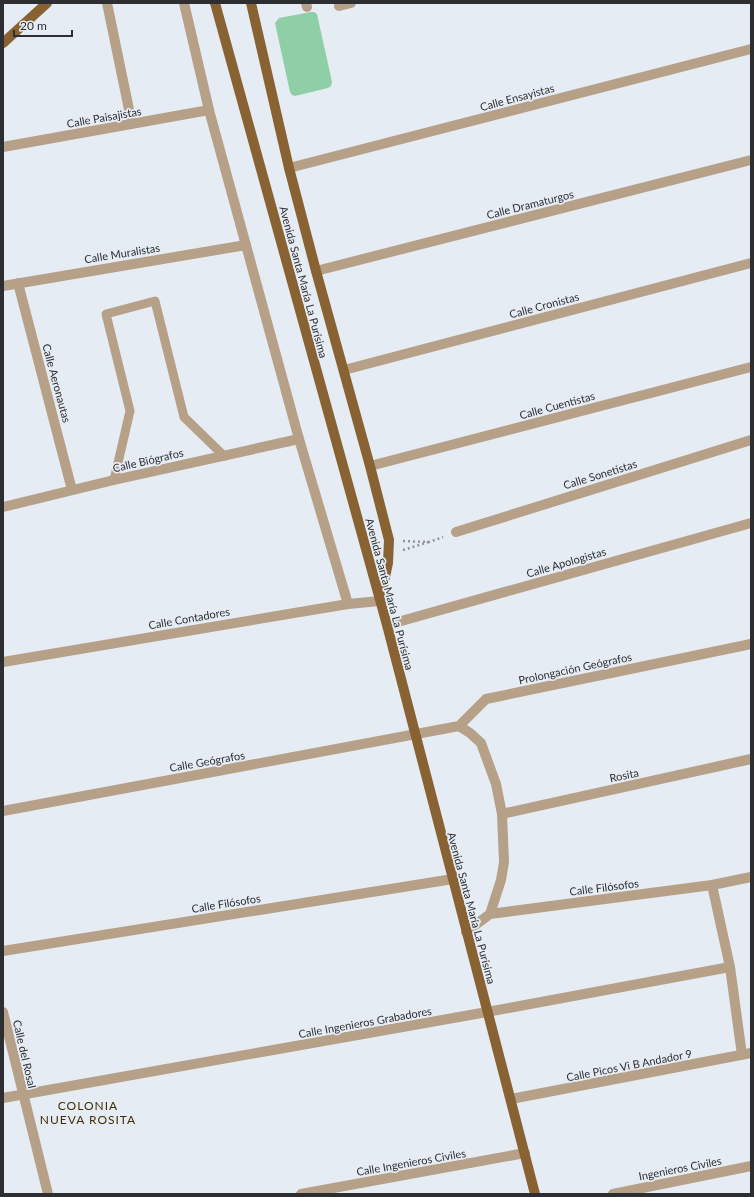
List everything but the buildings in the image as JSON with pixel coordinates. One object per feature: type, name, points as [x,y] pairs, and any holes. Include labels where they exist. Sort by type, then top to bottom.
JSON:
[{"type":"main road","points":[[3,43],[47,3]]},
{"type":"main road","name":"Avenida Santa María La Purísima","points":[[215,3],[366,554],[387,625],[535,1194]]},
{"type":"main road","points":[[251,3],[289,168],[389,540],[388,563],[380,602]]},
{"type":"street","points":[[107,3],[132,124]]},
{"type":"street","points":[[184,3],[209,110],[299,439],[348,604]]},
{"type":"street","points":[[339,6],[351,3]]},
{"type":"street","name":"Calle Ensayistas","points":[[289,168],[751,49]]},
{"type":"street","name":"Calle Paisajistas","points":[[3,147],[209,110]]},
{"type":"street","name":"Calle Dramaturgos","points":[[316,271],[751,160]]},
{"type":"street","name":"Calle Muralistas","points":[[3,286],[246,245]]},
{"type":"street","name":"Calle Cronistas","points":[[344,370],[751,263]]},
{"type":"street","name":"Calle Aeronautas","points":[[18,283],[72,490]]},
{"type":"street","name":"Calle Cuentistas","points":[[370,466],[751,367]]},
{"type":"street","name":"Calle Biógrafos","points":[[3,507],[114,480],[299,439]]},
{"type":"street","name":"Calle Sonetistas","points":[[456,532],[751,440]]},
{"type":"street","name":"Calle Apologistas","points":[[387,625],[751,523]]},
{"type":"street","name":"Calle Contadores","points":[[3,662],[348,604],[380,602]]},
{"type":"street","name":"Prolongación Geógrafos","points":[[459,726],[486,700],[751,644]]},
{"type":"street","points":[[415,735],[459,726],[470,733],[481,744],[496,784],[502,814],[504,862],[501,880],[490,914]]},
{"type":"street","name":"Calle Geógrafos","points":[[3,811],[415,735]]},
{"type":"street","name":"Rosita","points":[[502,814],[751,759]]},
{"type":"street","name":"Calle Filósofos","points":[[466,932],[490,914],[712,885],[751,877]]},
{"type":"street","name":"Calle Filósofos","points":[[3,951],[453,879]]},
{"type":"street","points":[[712,885],[730,967],[746,1054]]},
{"type":"street","name":"Calle Ingenieros Grabadores","points":[[3,1098],[730,967]]},
{"type":"street","name":"Calle del Rosal","points":[[3,1012],[22,1094],[48,1194]]},
{"type":"street","name":"Calle Picos Vi B Andador 9","points":[[511,1099],[746,1054]]},
{"type":"street","name":"Calle Ingenieros Civiles","points":[[301,1194],[525,1153]]},
{"type":"street","name":"Ingenieros Civiles","points":[[613,1194],[751,1166]]},
{"type":"lane","points":[[114,480],[130,411],[106,314],[155,301],[184,417],[224,456]]},
{"type":"path","points":[[420,545],[456,532]]},
{"type":"path","points":[[389,540],[429,542]]},
{"type":"green space","points":[[311,12],[317,14],[332,82],[331,86],[328,88],[295,96],[290,92],[275,23],[279,18]]},
{"type":"district","name":"COLONIA NUEVA ROSITA","points":[[88,1112]]}]
